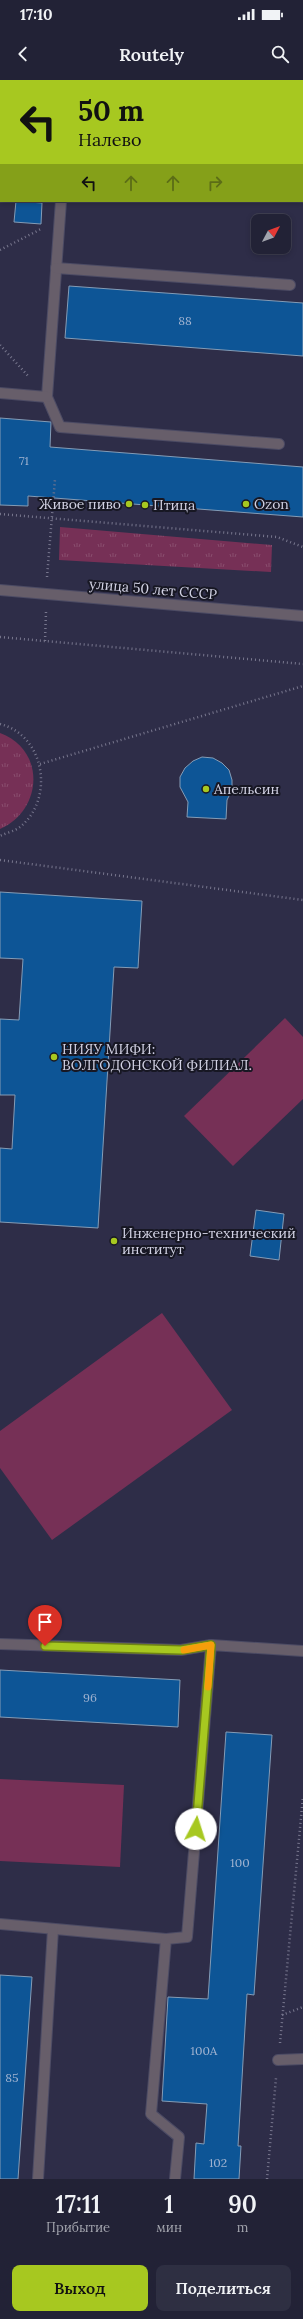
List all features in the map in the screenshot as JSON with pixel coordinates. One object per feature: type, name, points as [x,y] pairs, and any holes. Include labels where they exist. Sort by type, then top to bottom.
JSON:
[{"type":"street","points":[[61,202],[47,396],[60,427],[279,444]]},
{"type":"street","points":[[56,268],[290,285]]},
{"type":"street","points":[[0,393],[47,396]]},
{"type":"street","name":"улица 50 лет СССР","points":[[0,590],[303,616]]},
{"type":"street","points":[[0,1644],[181,1650],[211,1645],[303,1651]]},
{"type":"street","points":[[0,1924],[166,1939],[187,1936],[211,1645]]},
{"type":"street","points":[[38,2179],[53,1929]]},
{"type":"street","points":[[166,1939],[151,2114],[179,2137],[175,2179]]},
{"type":"street","points":[[278,2060],[303,2060]]},
{"type":"path","points":[[0,250],[1,246],[60,220]]},
{"type":"path","points":[[0,345],[47,396]]},
{"type":"path","points":[[45,641],[50,518],[54,479]]},
{"type":"path","points":[[0,514],[277,537],[303,547]]},
{"type":"path","points":[[0,637],[303,664]]},
{"type":"path","points":[[40,764],[303,686]]},
{"type":"path","points":[[0,724],[8,726],[25,738],[40,764],[41,791],[34,810],[19,828],[0,836]]},
{"type":"path","points":[[0,860],[303,900]]},
{"type":"path","points":[[267,2179],[303,1796]]},
{"type":"path","points":[[282,2015],[303,2007]]},
{"type":"green space","points":[[60,527],[272,545],[271,572],[59,560]]},
{"type":"green space","points":[[0,733],[15,741],[25,752],[32,766],[33,780],[31,795],[25,808],[14,820],[0,829]]},
{"type":"green space","points":[[285,1018],[303,1037],[303,1099],[233,1166],[184,1116]]},
{"type":"green space","points":[[162,1313],[232,1410],[52,1540],[0,1468],[0,1431]]},
{"type":"green space","points":[[0,1779],[124,1785],[120,1867],[0,1861]]},
{"type":"building","points":[[16,202],[42,203],[41,224],[14,222]]},
{"type":"building","points":[[69,286],[303,303],[303,356],[65,338]]},
{"type":"building","points":[[0,418],[51,422],[50,447],[303,467],[303,517],[28,496],[28,506],[0,505]]},
{"type":"building","name":"Апельсин","points":[[202,757],[213,758],[222,763],[229,770],[232,780],[232,790],[227,800],[226,819],[187,817],[188,802],[180,787],[180,777],[185,768],[193,761]]},
{"type":"building","name":"НИЯУ МИФИ: ВОЛГОДОНСКОЙ ФИЛИАЛ.","points":[[0,892],[142,901],[138,968],[114,967],[98,1228],[0,1222],[0,1148],[12,1149],[15,1095],[0,1095],[0,1019],[19,1020],[23,959],[0,958]]},
{"type":"building","points":[[256,1210],[284,1214],[279,1260],[250,1256]]},
{"type":"building","points":[[0,1670],[180,1680],[178,1727],[0,1717]]},
{"type":"building","points":[[226,1732],[272,1735],[254,1995],[247,1994],[238,2146],[241,2146],[239,2179],[194,2179],[196,2143],[204,2144],[207,2104],[162,2101],[168,1997],[208,1999]]},
{"type":"building","points":[[0,1975],[32,1977],[18,2179],[0,2179]]},
{"type":"slow traffic","points":[[184,1650],[211,1645],[208,1687]]},
{"type":"place","name":"Живое пиво","points":[[129,504]]},
{"type":"place","name":"Ozon","points":[[246,504]]},
{"type":"place","name":"Птица","points":[[145,505]]},
{"type":"place","name":"Апельсин","points":[[206,789]]},
{"type":"place","name":"НИЯУ МИФИ: ВОЛГОДОНСКОЙ ФИЛИАЛ.","points":[[54,1057]]},
{"type":"place","name":"Инженерно-технический институт","points":[[114,1241]]},
{"type":"route","points":[[45,1646],[181,1650],[211,1645],[196,1829]]}]
